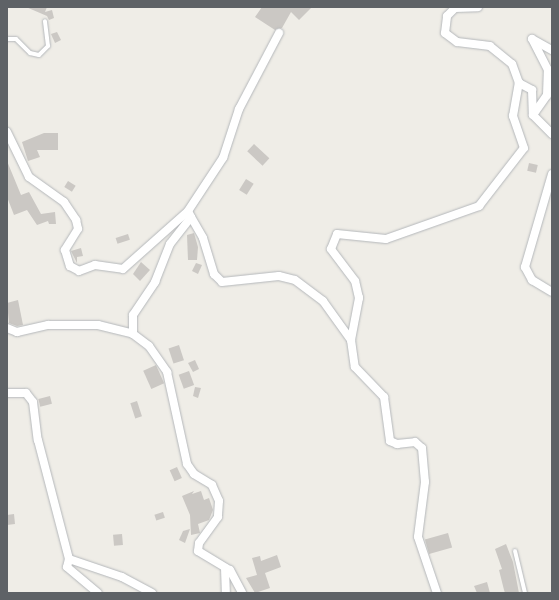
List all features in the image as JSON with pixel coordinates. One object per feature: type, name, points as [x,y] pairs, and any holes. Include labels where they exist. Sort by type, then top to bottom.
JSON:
[{"type":"street","points":[[437,593],[418,537],[425,482],[424,452],[415,442],[397,444],[390,441],[384,397],[355,367],[351,340],[359,298],[355,281],[331,249],[332,240],[344,233],[386,239],[479,206],[524,148],[513,116],[519,83],[512,64],[498,51],[457,42],[445,33],[447,16],[455,8],[478,7]]},
{"type":"street","points":[[133,334],[133,315],[155,282],[170,244],[190,214],[222,158],[239,109],[279,33]]},
{"type":"street","points":[[533,115],[545,100],[548,70],[532,39],[552,50]]},
{"type":"street","points":[[519,83],[527,84],[532,90],[533,115],[552,134]]},
{"type":"street","points":[[7,132],[29,177],[64,202],[76,220],[78,229],[65,254],[74,269],[95,265],[127,267],[190,214]]},
{"type":"street","points":[[552,174],[525,267],[532,280],[552,292]]},
{"type":"street","points":[[190,214],[203,238],[214,274],[222,282],[279,276],[295,280],[323,301],[351,340]]},
{"type":"street","points":[[7,328],[17,332],[80,323],[133,334],[149,346],[168,372],[188,468],[208,482],[216,493],[218,517],[197,546],[201,553],[233,573],[242,593]]},
{"type":"street","points":[[7,393],[26,393],[33,402],[38,440],[69,559],[67,566],[98,593]]},
{"type":"street","points":[[69,559],[122,577],[152,593]]},
{"type":"street","points":[[225,568],[226,593]]},
{"type":"lane","points":[[7,39],[16,39],[30,54],[39,55],[48,46],[45,21]]},
{"type":"lane","points":[[515,551],[525,593]]},
{"type":"building","points":[[26,7],[47,7],[45,12],[52,10],[54,18],[49,20],[47,16]]},
{"type":"building","points":[[262,7],[312,7],[299,20],[291,12],[282,28],[275,30],[255,17]]},
{"type":"building","points":[[57,32],[61,40],[55,43],[51,34]]},
{"type":"building","points":[[44,133],[58,133],[58,150],[37,150],[40,157],[28,161],[22,142]]},
{"type":"building","points":[[254,144],[269,158],[263,166],[247,151]]},
{"type":"building","points":[[7,161],[21,195],[29,192],[41,214],[55,212],[56,224],[49,224],[48,221],[37,225],[27,210],[14,215],[7,197]]},
{"type":"building","points":[[529,163],[538,165],[536,173],[527,171]]},
{"type":"building","points":[[246,179],[254,184],[247,195],[239,190]]},
{"type":"building","points":[[68,181],[76,186],[72,192],[64,187]]},
{"type":"building","points":[[194,233],[198,247],[197,260],[188,260],[187,235]]},
{"type":"building","points":[[128,234],[130,240],[117,244],[116,238]]},
{"type":"building","points":[[81,248],[83,256],[77,257],[77,263],[71,251]]},
{"type":"building","points":[[141,262],[150,270],[140,281],[133,274]]},
{"type":"building","points":[[196,263],[202,265],[198,274],[192,271]]},
{"type":"building","points":[[18,300],[23,325],[17,326],[9,323],[7,303]]},
{"type":"building","points":[[179,345],[184,360],[173,364],[169,348]]},
{"type":"building","points":[[195,360],[199,369],[193,372],[188,363]]},
{"type":"building","points":[[156,365],[164,383],[151,389],[143,371]]},
{"type":"building","points":[[189,371],[194,385],[184,389],[179,375]]},
{"type":"building","points":[[195,387],[201,388],[198,398],[193,396]]},
{"type":"building","points":[[50,396],[52,404],[40,407],[38,399]]},
{"type":"building","points":[[137,401],[142,416],[135,418],[130,403]]},
{"type":"building","points":[[177,467],[182,478],[175,481],[170,470]]},
{"type":"building","points":[[194,491],[192,494],[201,491],[204,500],[209,498],[213,510],[209,520],[198,524],[200,533],[191,535],[190,515],[182,496]]},
{"type":"building","points":[[163,512],[165,518],[156,520],[154,515]]},
{"type":"building","points":[[14,514],[15,524],[7,525],[7,515]]},
{"type":"building","points":[[190,529],[185,543],[179,540],[183,531]]},
{"type":"building","points":[[448,533],[452,547],[429,554],[425,540]]},
{"type":"building","points":[[122,534],[123,545],[114,546],[113,535]]},
{"type":"building","points":[[506,544],[513,562],[519,593],[505,593],[504,590],[499,570],[502,569],[495,549]]},
{"type":"building","points":[[277,555],[281,567],[265,573],[270,588],[255,593],[246,578],[257,575],[252,558],[260,556],[261,561]]},
{"type":"building","points":[[487,582],[490,593],[477,593],[474,586]]}]
